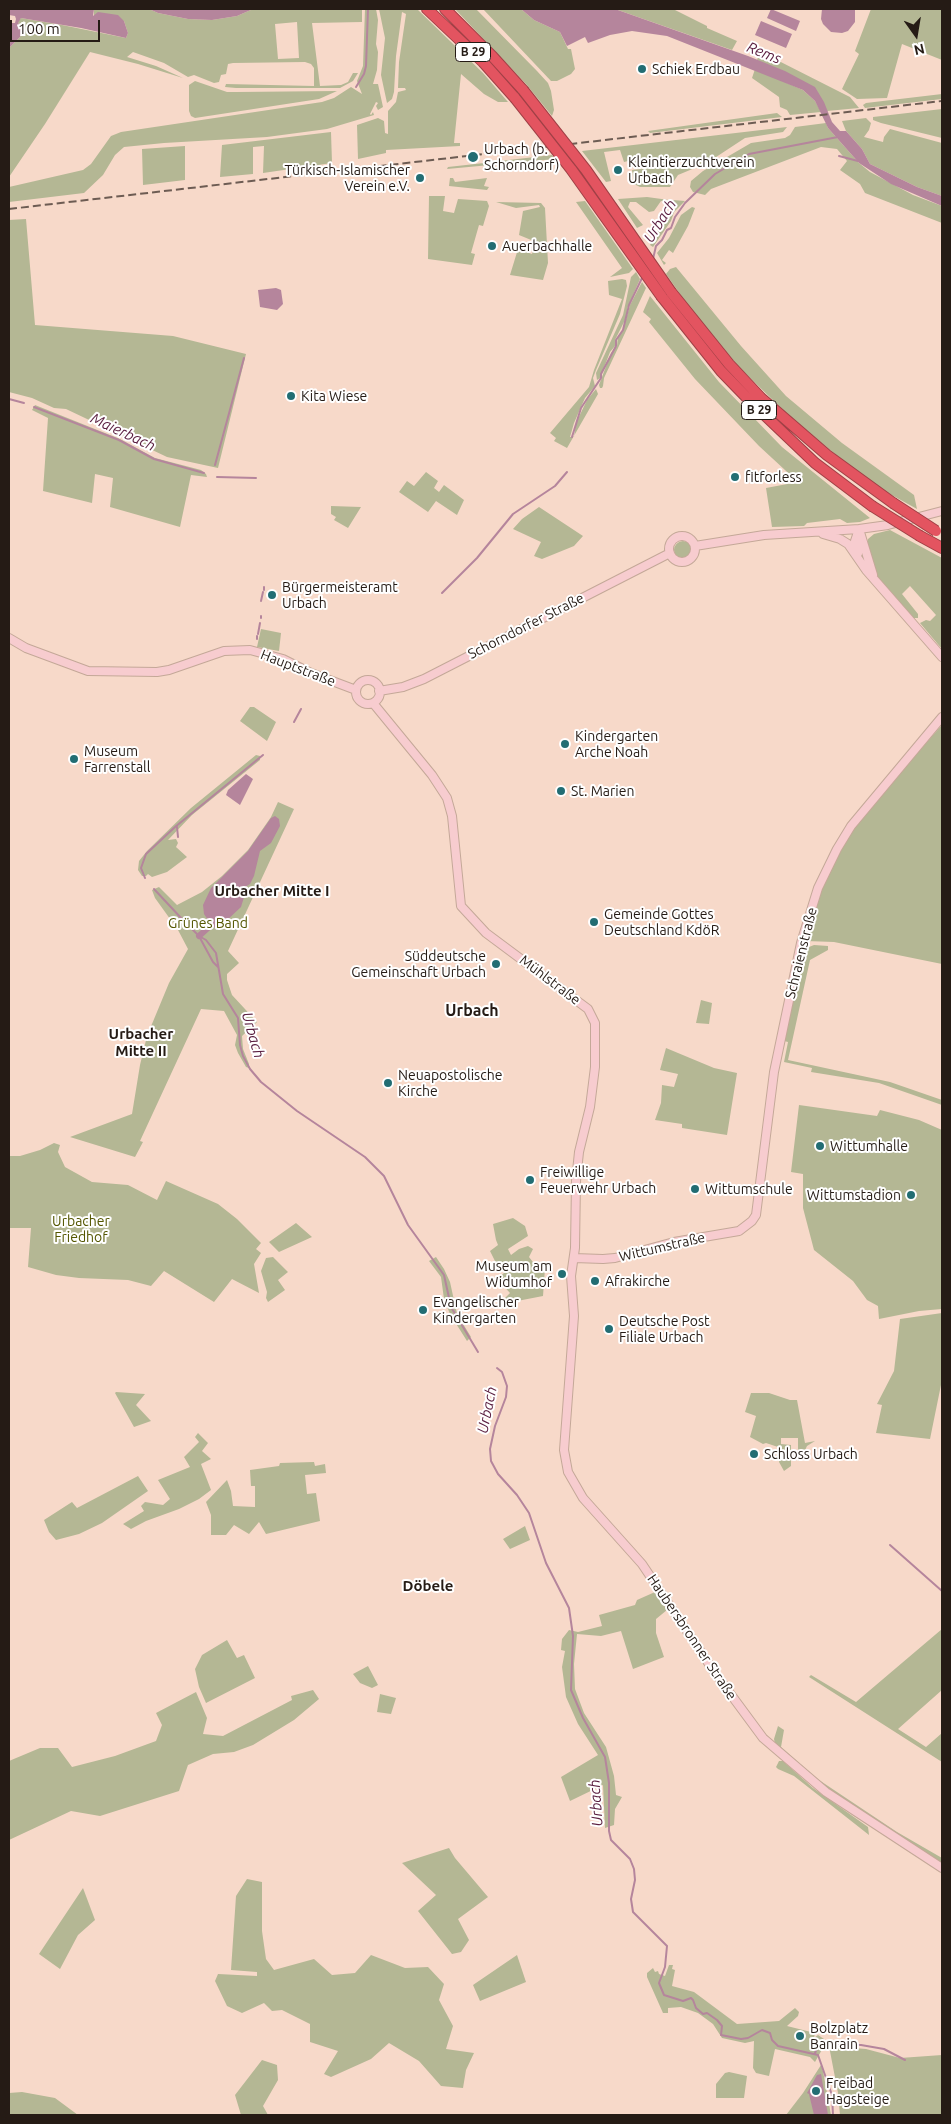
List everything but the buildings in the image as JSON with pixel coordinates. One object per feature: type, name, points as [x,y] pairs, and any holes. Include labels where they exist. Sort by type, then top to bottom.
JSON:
[{"type":"highway","name":"B 29","points":[[427,9],[483,62],[515,98],[666,294],[761,398],[827,455],[892,503],[940,533]]},
{"type":"highway","name":"B 29","points":[[445,9],[493,56],[523,90],[586,170],[705,352],[752,403],[815,463],[872,506],[942,548]]},
{"type":"street","points":[[695,546],[764,535],[859,529],[888,525],[942,511]]},
{"type":"street","points":[[859,529],[855,541],[859,558]]},
{"type":"street","points":[[859,529],[877,583]]},
{"type":"street","points":[[811,532],[840,539],[848,544],[877,583],[942,657]]},
{"type":"street","points":[[680,536],[690,539],[695,546],[692,557],[683,561],[678,561],[670,553],[671,542],[680,536]]},
{"type":"street","name":"Schorndorfer Straße","points":[[379,691],[403,687],[424,679],[670,553]]},
{"type":"street","name":"Hauptstraße","points":[[9,638],[26,648],[88,671],[157,672],[169,670],[224,651],[250,650],[283,659],[311,673],[356,690]]},
{"type":"street","points":[[368,680],[374,682],[379,691],[378,698],[373,703],[362,702],[357,697],[356,690],[361,682],[368,680]]},
{"type":"street","name":"Mühlstraße","points":[[373,703],[432,775],[447,798],[452,816],[461,906],[486,932],[588,1009],[595,1023],[595,1067],[590,1108],[579,1152],[576,1181],[574,1258],[571,1276],[574,1316],[573,1335]]},
{"type":"street","name":"Schraienstraße","points":[[748,1226],[756,1215],[775,1063],[801,943],[818,888],[837,849],[851,826],[942,717]]},
{"type":"street","name":"Wittumstraße","points":[[574,1258],[603,1260],[615,1258],[674,1242],[739,1231],[748,1226]]},
{"type":"street","name":"Haubersbronner Straße","points":[[573,1335],[564,1450],[568,1472],[583,1498],[642,1564],[715,1673],[763,1738],[826,1792],[942,1868]]},
{"type":"green space","points":[[94,9],[149,9],[158,13],[188,19],[212,20],[237,16],[253,9],[362,9],[362,22],[312,23],[320,86],[341,85],[348,82],[353,73],[358,73],[353,81],[340,88],[236,88],[225,87],[226,84],[314,86],[314,68],[311,64],[305,62],[233,63],[228,64],[226,74],[221,75],[219,82],[214,83],[194,75],[188,77],[164,63],[133,52],[127,57],[156,66],[183,78],[90,52],[9,177],[9,48],[20,37],[23,28],[18,23],[19,20],[21,18],[126,38],[128,33],[124,21],[94,17]],"holes":[[[297,22],[299,58],[278,59],[275,24]]]},
{"type":"green space","points":[[365,9],[376,9],[378,20],[376,44],[378,52],[377,70],[373,84],[378,84],[383,107],[378,110],[376,106],[378,103],[376,102],[370,114],[373,112],[374,115],[327,129],[267,137],[124,147],[115,155],[103,175],[84,193],[9,202],[9,187],[83,170],[91,164],[111,136],[121,132],[322,102],[334,98],[351,87],[362,94],[357,81],[363,66]]},
{"type":"green space","points":[[379,9],[417,9],[483,73],[508,102],[498,102],[484,94],[461,74],[454,143],[460,143],[460,146],[386,150],[386,153],[358,159],[357,125],[378,118],[384,121],[385,133],[388,134],[388,111],[396,102],[398,92],[406,90],[405,88],[398,88],[399,62],[406,14],[402,12],[396,56],[394,92],[392,99],[387,103],[381,75],[385,38]]},
{"type":"green space","points":[[455,9],[476,9],[548,83],[554,110],[552,116],[526,84]]},
{"type":"green space","points":[[483,9],[521,9],[534,20],[560,32],[568,49],[571,49],[575,69],[571,74],[557,81],[551,81]]},
{"type":"green space","points":[[615,9],[673,9],[707,26],[707,28],[737,41],[732,50]]},
{"type":"green space","points":[[871,9],[942,9],[942,60],[902,44],[887,98],[857,99],[842,89],[859,54],[855,51]]},
{"type":"green space","points":[[765,54],[850,97],[859,108],[827,111],[820,97],[757,60],[759,55]]},
{"type":"green space","points":[[755,69],[803,90],[815,101],[821,112],[790,115],[787,110],[780,107],[779,97],[752,78]]},
{"type":"green space","points":[[195,81],[227,92],[337,91],[319,99],[195,118],[191,116],[189,111],[189,85]]},
{"type":"green space","points":[[942,94],[942,99],[865,108],[863,105],[866,103]]},
{"type":"green space","points":[[942,109],[942,138],[873,120],[873,117]]},
{"type":"green space","points":[[777,113],[782,117],[650,133],[648,131]]},
{"type":"green space","points":[[866,118],[871,123],[864,137],[883,142],[890,129],[942,143],[942,196],[917,187],[870,164],[862,149],[846,131],[842,121]]},
{"type":"green space","points":[[826,123],[828,128],[859,163],[870,172],[913,195],[942,206],[942,223],[865,193],[860,184],[840,170],[847,161],[837,149],[821,147],[711,189],[705,195],[693,192],[690,187],[691,181],[703,171],[751,143],[785,138],[790,135],[795,127]]},
{"type":"green space","points":[[787,127],[783,132],[745,138],[710,161],[701,159],[630,167],[628,161],[624,162],[620,150],[604,152],[611,181],[606,182],[582,151]]},
{"type":"green space","points":[[331,132],[332,163],[263,173],[264,146],[253,147],[253,174],[220,177],[222,145]]},
{"type":"green space","points":[[185,146],[185,180],[143,185],[142,149]]},
{"type":"green space","points":[[552,155],[555,159],[447,169],[448,167],[493,162],[494,164],[500,163],[500,161]]},
{"type":"green space","points":[[701,162],[702,165],[678,175],[670,187],[640,187],[634,184],[632,170]]},
{"type":"green space","points":[[450,178],[453,178],[455,182],[487,178],[484,186],[489,187],[487,190],[449,186]]},
{"type":"green space","points":[[429,196],[445,196],[443,211],[454,213],[458,199],[487,201],[489,206],[483,226],[479,225],[471,253],[475,254],[472,265],[428,259]]},
{"type":"green space","points":[[647,197],[669,200],[669,207],[667,202],[661,201],[654,211],[649,212],[636,202],[630,202],[628,207],[643,225],[637,228],[618,199]]},
{"type":"green space","points":[[673,200],[685,201],[674,212],[671,221],[653,247],[650,245],[671,212]]},
{"type":"green space","points":[[585,201],[633,269],[629,273],[610,277],[622,268],[576,202]]},
{"type":"green space","points":[[496,202],[541,203],[545,208],[548,263],[543,280],[510,275],[518,249],[532,254],[536,242],[519,235],[523,211],[540,207],[539,205],[516,208]]},
{"type":"green space","points":[[692,207],[695,208],[688,226],[673,253],[669,250],[662,260],[666,263],[664,265],[657,253],[669,238],[681,215]]},
{"type":"green space","points":[[26,219],[35,325],[173,336],[246,354],[218,468],[167,457],[66,409],[54,408],[32,398],[9,392],[9,220]]},
{"type":"green space","points":[[676,267],[741,346],[786,396],[842,443],[914,495],[917,509],[881,489],[841,459],[784,411],[738,366],[685,301],[666,274],[670,269]]},
{"type":"green space","points":[[636,272],[640,279],[627,309],[627,316],[600,378],[597,380],[596,373],[623,315],[631,277]]},
{"type":"green space","points":[[626,280],[627,286],[620,314],[593,378],[595,386],[585,398],[574,423],[570,437],[573,437],[567,448],[554,441],[556,438],[550,433],[589,387],[622,299],[609,295],[608,281]]},
{"type":"green space","points":[[642,282],[646,288],[604,378],[603,386],[600,388],[599,385],[611,353],[617,346],[618,336],[623,330],[630,305]]},
{"type":"green space","points":[[650,296],[719,382],[782,447],[870,518],[860,522],[847,523],[840,519],[807,523],[804,526],[772,527],[766,488],[798,482],[759,446],[695,379],[649,322],[651,319],[643,312]]},
{"type":"green space","points":[[596,389],[598,394],[574,435],[576,423],[587,400]]},
{"type":"green space","points":[[35,405],[120,439],[155,458],[201,470],[206,474],[207,477],[191,475],[180,527],[110,507],[113,478],[95,474],[92,503],[43,491],[48,418],[32,410]]},
{"type":"green space","points":[[426,472],[438,481],[434,488],[439,492],[444,485],[464,500],[457,515],[436,501],[428,512],[399,492],[407,481],[414,486]]},
{"type":"green space","points":[[331,506],[361,507],[348,528],[334,520],[336,517],[331,514]]},
{"type":"green space","points":[[539,507],[583,536],[574,546],[542,559],[534,556],[541,542],[513,529],[522,519]]},
{"type":"green space","points":[[890,530],[942,558],[942,649],[920,623],[926,620],[930,621],[936,615],[910,586],[902,594],[918,614],[918,618],[913,618],[876,575],[866,546],[868,539],[874,534]]},
{"type":"green space","points":[[679,541],[687,541],[692,546],[690,557],[679,559],[674,554],[674,546]]},
{"type":"green space","points":[[261,629],[281,633],[279,651],[257,647]]},
{"type":"green space","points":[[250,707],[254,707],[276,722],[267,741],[240,721]]},
{"type":"green space","points":[[942,725],[942,964],[834,942],[806,941],[826,878],[851,832],[893,780]]},
{"type":"green space","points":[[256,755],[260,756],[260,760],[192,815],[168,840],[176,839],[178,843],[176,847],[187,857],[167,872],[152,877],[148,874],[142,876],[138,870],[139,861],[147,851],[191,808]]},
{"type":"green space","name":"Grünes Band","points":[[278,802],[294,809],[228,951],[239,963],[227,974],[232,995],[257,1022],[242,1036],[243,1049],[249,1068],[246,1067],[238,1053],[235,1045],[237,1035],[224,1011],[201,1009],[140,1141],[143,1142],[135,1157],[70,1137],[132,1114],[147,1036],[169,983],[188,949],[178,930],[155,898],[152,890],[159,887],[177,905],[202,892],[222,876],[248,850],[271,817]]},
{"type":"green space","points":[[814,945],[828,946],[828,950],[810,960],[788,1060],[890,1082],[942,1100],[942,1105],[879,1083],[811,1072],[812,1068],[784,1062],[788,1042],[784,1041],[785,1027],[804,949]]},
{"type":"green space","points":[[701,1000],[712,1003],[709,1024],[696,1023]]},
{"type":"green space","points":[[666,1048],[714,1068],[737,1073],[727,1135],[682,1128],[682,1124],[655,1120],[661,1103],[662,1085],[674,1087],[678,1074],[660,1070]]},
{"type":"green space","points":[[799,1105],[877,1116],[880,1110],[919,1120],[942,1130],[942,1309],[919,1311],[879,1319],[878,1306],[867,1300],[853,1281],[814,1250],[803,1208],[803,1174],[791,1172]]},
{"type":"green space","name":"Urbacher Friedhof","points":[[54,1143],[60,1145],[58,1152],[65,1167],[92,1182],[128,1185],[157,1200],[166,1181],[218,1204],[237,1219],[261,1243],[256,1249],[261,1253],[254,1264],[259,1293],[232,1279],[214,1302],[164,1271],[151,1286],[128,1280],[56,1275],[28,1267],[31,1228],[9,1228],[9,1156],[20,1156],[40,1150]]},
{"type":"green space","points":[[513,1218],[525,1226],[528,1236],[508,1249],[511,1255],[519,1249],[528,1246],[533,1249],[529,1257],[536,1266],[545,1268],[543,1296],[512,1302],[505,1308],[501,1302],[510,1293],[497,1279],[504,1273],[502,1264],[497,1265],[490,1251],[498,1245],[493,1224]]},
{"type":"green space","points":[[296,1223],[312,1237],[279,1252],[269,1242]]},
{"type":"green space","points":[[273,1257],[288,1272],[278,1280],[285,1290],[268,1302],[261,1271],[266,1258]]},
{"type":"green space","points":[[436,1257],[450,1282],[457,1314],[471,1337],[467,1341],[450,1314],[444,1299],[441,1277],[429,1261]]},
{"type":"green space","points":[[942,1313],[942,1380],[930,1439],[876,1433],[882,1405],[877,1404],[894,1371],[900,1319]]},
{"type":"green space","points":[[116,1392],[145,1394],[136,1405],[151,1421],[134,1427]]},
{"type":"green space","points":[[751,1393],[769,1393],[790,1400],[797,1400],[805,1443],[815,1441],[807,1446],[800,1461],[798,1461],[798,1438],[781,1438],[781,1444],[791,1445],[791,1466],[784,1471],[779,1462],[781,1448],[766,1443],[763,1444],[750,1437],[756,1416],[745,1412]]},
{"type":"green space","points":[[198,1433],[208,1443],[202,1451],[211,1459],[201,1464],[211,1490],[199,1499],[179,1509],[146,1521],[131,1529],[123,1524],[144,1511],[141,1506],[145,1502],[163,1505],[170,1499],[158,1480],[190,1467],[184,1457],[199,1442],[195,1437]]},
{"type":"green space","points":[[314,1462],[315,1466],[325,1464],[326,1473],[305,1475],[307,1494],[316,1493],[320,1521],[266,1534],[259,1522],[249,1534],[234,1525],[226,1535],[211,1535],[211,1515],[206,1502],[227,1480],[233,1506],[255,1507],[255,1486],[251,1486],[250,1470],[279,1466],[280,1463]]},
{"type":"green space","points":[[138,1476],[148,1491],[102,1523],[79,1534],[56,1540],[49,1532],[44,1520],[72,1502],[77,1508]]},
{"type":"green space","points":[[525,1526],[530,1540],[510,1549],[503,1539]]},
{"type":"green space","points":[[655,1592],[667,1610],[656,1619],[656,1633],[664,1657],[633,1669],[621,1631],[601,1636],[577,1634],[574,1664],[575,1689],[584,1713],[606,1747],[614,1776],[616,1795],[622,1797],[615,1809],[614,1825],[605,1828],[603,1785],[570,1801],[561,1777],[598,1755],[578,1724],[566,1697],[562,1667],[565,1651],[561,1650],[562,1639],[569,1630],[578,1632],[602,1626],[599,1615],[635,1605],[637,1600]]},
{"type":"green space","points":[[942,1629],[942,1690],[898,1729],[926,1747],[942,1733],[942,1762],[809,1677],[811,1675],[856,1702]]},
{"type":"green space","points":[[227,1640],[237,1658],[244,1655],[255,1678],[206,1703],[199,1687],[195,1669],[202,1655]]},
{"type":"green space","points":[[368,1666],[378,1685],[372,1688],[360,1683],[353,1674]]},
{"type":"green space","points":[[313,1690],[319,1699],[294,1720],[253,1745],[234,1752],[213,1754],[188,1765],[179,1791],[100,1816],[71,1811],[9,1840],[9,1761],[40,1748],[58,1748],[72,1767],[115,1756],[156,1741],[162,1725],[156,1713],[196,1692],[207,1718],[203,1734],[223,1736],[292,1700],[291,1696]]},
{"type":"green space","points":[[380,1694],[396,1698],[391,1714],[377,1712]]},
{"type":"green space","points":[[778,1726],[784,1730],[781,1747],[816,1778],[897,1832],[942,1858],[942,1864],[832,1794],[775,1744],[774,1739]]},
{"type":"green space","points":[[779,1761],[783,1761],[813,1788],[868,1827],[869,1835],[794,1776],[778,1769],[776,1767]]},
{"type":"green space","points":[[449,1848],[455,1858],[488,1897],[458,1919],[469,1940],[461,1952],[452,1954],[418,1911],[436,1895],[402,1863]]},
{"type":"green space","points":[[247,1879],[262,1882],[262,1931],[266,1959],[274,1970],[314,1959],[332,1975],[355,1973],[371,1955],[405,1968],[428,1967],[444,1984],[439,2000],[453,2026],[446,2049],[474,2053],[466,2070],[463,2088],[441,2086],[419,2061],[389,2043],[371,2059],[331,2077],[324,2074],[338,2051],[310,2042],[310,2024],[282,2010],[272,2011],[264,2003],[242,2013],[227,2006],[215,1981],[218,1974],[257,1976],[257,1972],[231,1970],[236,1896]]},
{"type":"green space","points":[[83,1888],[95,1920],[78,1935],[60,1969],[39,1954]]},
{"type":"green space","points":[[517,1955],[526,1982],[480,2001],[473,1985]]},
{"type":"green space","points":[[669,1965],[673,1965],[672,1969],[675,1970],[672,1986],[694,1992],[737,2024],[779,2021],[795,2008],[799,2012],[798,2016],[787,2026],[815,2033],[814,2038],[818,2035],[824,2039],[824,2046],[815,2062],[810,2057],[775,2049],[769,2076],[756,2073],[753,2068],[754,2041],[745,2043],[722,2038],[713,2024],[698,2013],[681,2007],[668,2008],[668,2013],[663,2013],[647,1973],[653,1968],[655,1972],[658,1971],[659,1974],[665,1976]]},
{"type":"green space","points":[[829,2046],[866,2049],[900,2058],[942,2055],[942,2115],[840,2115]]},
{"type":"green space","points":[[262,2060],[277,2065],[278,2080],[263,2106],[268,2115],[241,2115],[235,2095]]},
{"type":"green space","name":"Freibad Hagsteige","points":[[821,2065],[831,2115],[786,2115],[803,2093]]},
{"type":"green space","points":[[729,2072],[747,2076],[744,2098],[716,2098],[716,2084],[725,2073]]},
{"type":"green space","points":[[22,2092],[55,2098],[78,2115],[9,2115],[9,2093]]},
{"type":"shaded area","points":[[9,9],[94,9],[93,16],[98,12],[118,15],[124,21],[128,33],[126,38],[21,18],[18,23],[23,28],[20,37],[9,48],[9,23],[15,23],[16,19],[15,16],[9,15]]},
{"type":"shaded area","points":[[149,9],[253,9],[237,16],[212,20],[188,19],[158,13]]},
{"type":"shaded area","points":[[521,9],[615,9],[785,71],[815,87],[824,102],[832,122],[840,131],[846,131],[862,149],[870,164],[917,187],[942,196],[942,206],[891,184],[859,163],[828,128],[815,101],[803,90],[667,36],[632,31],[610,35],[588,43],[585,37],[567,46],[560,32],[534,20]]},
{"type":"shaded area","points":[[771,9],[800,21],[796,31],[767,18]]},
{"type":"shaded area","points":[[822,9],[855,9],[855,22],[848,31],[842,33],[831,32],[821,19]]},
{"type":"shaded area","points":[[761,21],[792,34],[786,48],[755,35]]},
{"type":"shaded area","points":[[276,288],[281,290],[283,304],[277,310],[260,307],[258,290]]},
{"type":"shaded area","points":[[246,774],[253,779],[240,805],[226,795],[228,790]]},
{"type":"shaded area","points":[[275,816],[279,819],[280,826],[271,843],[260,851],[254,876],[250,884],[245,887],[241,907],[224,923],[211,929],[207,925],[210,923],[204,914],[203,905],[211,888],[248,851],[271,818]]},
{"type":"shaded area","points":[[821,2074],[828,2115],[814,2115],[809,2094],[807,2093],[817,2075]]},
{"type":"waterway","points":[[356,87],[364,74],[366,66],[368,9]]},
{"type":"waterway","name":"Urbach","points":[[653,259],[656,246],[662,240],[667,230],[671,228],[675,217],[685,203],[715,174],[749,154],[838,137]]},
{"type":"waterway","points":[[839,156],[858,161]]},
{"type":"waterway","name":"Urbach","points":[[572,437],[581,408],[601,378],[601,374],[616,346],[616,340],[623,330],[629,305],[643,276]]},
{"type":"waterway","points":[[215,465],[244,358]]},
{"type":"waterway","name":"Maierbach","points":[[9,399],[24,403]]},
{"type":"waterway","name":"Maierbach","points":[[34,407],[119,440],[154,459],[204,473]]},
{"type":"waterway","name":"Urbach","points":[[442,593],[477,558],[513,514],[555,486],[567,472]]},
{"type":"waterway","name":"Maierbach","points":[[217,477],[256,478]]},
{"type":"waterway","points":[[261,601],[263,592]]},
{"type":"waterway","points":[[258,634],[260,623]]},
{"type":"waterway","name":"Urbach","points":[[294,722],[301,709]]},
{"type":"waterway","name":"Urbach","points":[[145,878],[141,868],[146,854],[175,827],[263,755]]},
{"type":"waterway","points":[[177,827],[178,837]]},
{"type":"waterway","name":"Urbach","points":[[154,889],[199,936],[206,940],[216,953],[223,994],[238,1018],[240,1045],[250,1069],[261,1082],[297,1111],[365,1157],[384,1176],[408,1225],[444,1275],[451,1307],[478,1352]]},
{"type":"waterway","name":"Urbach","points":[[199,936],[209,927]]},
{"type":"waterway","name":"Urbach","points":[[200,938],[213,962],[218,967]]},
{"type":"waterway","name":"Urbach","points":[[497,1368],[502,1372],[507,1386],[506,1397],[495,1426],[490,1449],[491,1461],[498,1474],[517,1495],[529,1513],[546,1563],[569,1608],[573,1636],[571,1690],[583,1718],[605,1757],[609,1783],[609,1831],[611,1840],[630,1859],[634,1869],[635,1880],[631,1899],[633,1912],[667,1946],[665,1967],[659,1983],[664,1995],[683,2001],[691,1998],[696,2008],[703,2014],[707,2013],[722,2026],[721,2035],[741,2039],[748,2038],[762,2030],[770,2033],[772,2040],[778,2046],[818,2055],[832,2095],[833,2115]]},
{"type":"waterway","points":[[890,1545],[942,1591]]},
{"type":"waterway","points":[[830,2044],[861,2045],[884,2049],[905,2060]]},
{"type":"waterway","points":[[815,2053],[818,2046],[820,2046]]},
{"type":"railway","points":[[9,209],[942,101]]},
{"type":"place","name":"Schiek Erdbau","points":[[642,69]]},
{"type":"place","name":"Urbach (b. Schorndorf)","points":[[473,157]]},
{"type":"place","name":"Kleintierzuchtverein Urbach","points":[[618,170]]},
{"type":"place","name":"Türkisch-Islamischer Verein e.V.","points":[[420,178]]},
{"type":"place","name":"Auerbachhalle","points":[[492,246]]},
{"type":"place","name":"Kita Wiese","points":[[291,396]]},
{"type":"place","name":"fitforless","points":[[735,477]]},
{"type":"place","name":"Bürgermeisteramt Urbach","points":[[272,595]]},
{"type":"place","name":"Kindergarten Arche Noah","points":[[565,744]]},
{"type":"place","name":"Museum Farrenstall","points":[[74,759]]},
{"type":"place","name":"St. Marien","points":[[561,791]]},
{"type":"place","name":"Gemeinde Gottes Deutschland KdöR","points":[[594,922]]},
{"type":"place","name":"Süddeutsche Gemeinschaft Urbach","points":[[496,964]]},
{"type":"place","name":"Neuapostolische Kirche","points":[[388,1083]]},
{"type":"place","name":"Wittumhalle","points":[[820,1146]]},
{"type":"place","name":"Freiwillige Feuerwehr Urbach","points":[[530,1180]]},
{"type":"place","name":"Wittumschule","points":[[695,1189]]},
{"type":"place","name":"Wittumstadion","points":[[911,1195]]},
{"type":"place","name":"Museum am Widumhof","points":[[562,1274]]},
{"type":"place","name":"Afrakirche","points":[[595,1281]]},
{"type":"place","name":"Evangelischer Kindergarten","points":[[423,1310]]},
{"type":"place","name":"Deutsche Post Filiale Urbach","points":[[609,1329]]},
{"type":"place","name":"Schloss Urbach","points":[[754,1454]]},
{"type":"place","name":"Bolzplatz Banrain","points":[[800,2036]]},
{"type":"place","name":"Freibad Hagsteige","points":[[816,2091]]},
{"type":"district","name":"Urbacher Mitte I","points":[[272,891]]},
{"type":"district","name":"Urbach","points":[[472,1011]]},
{"type":"district","name":"Urbacher Mitte II","points":[[141,1042]]},
{"type":"district","name":"Döbele","points":[[428,1586]]},
{"type":"water label","name":"Rems","points":[[764,53]]}]
